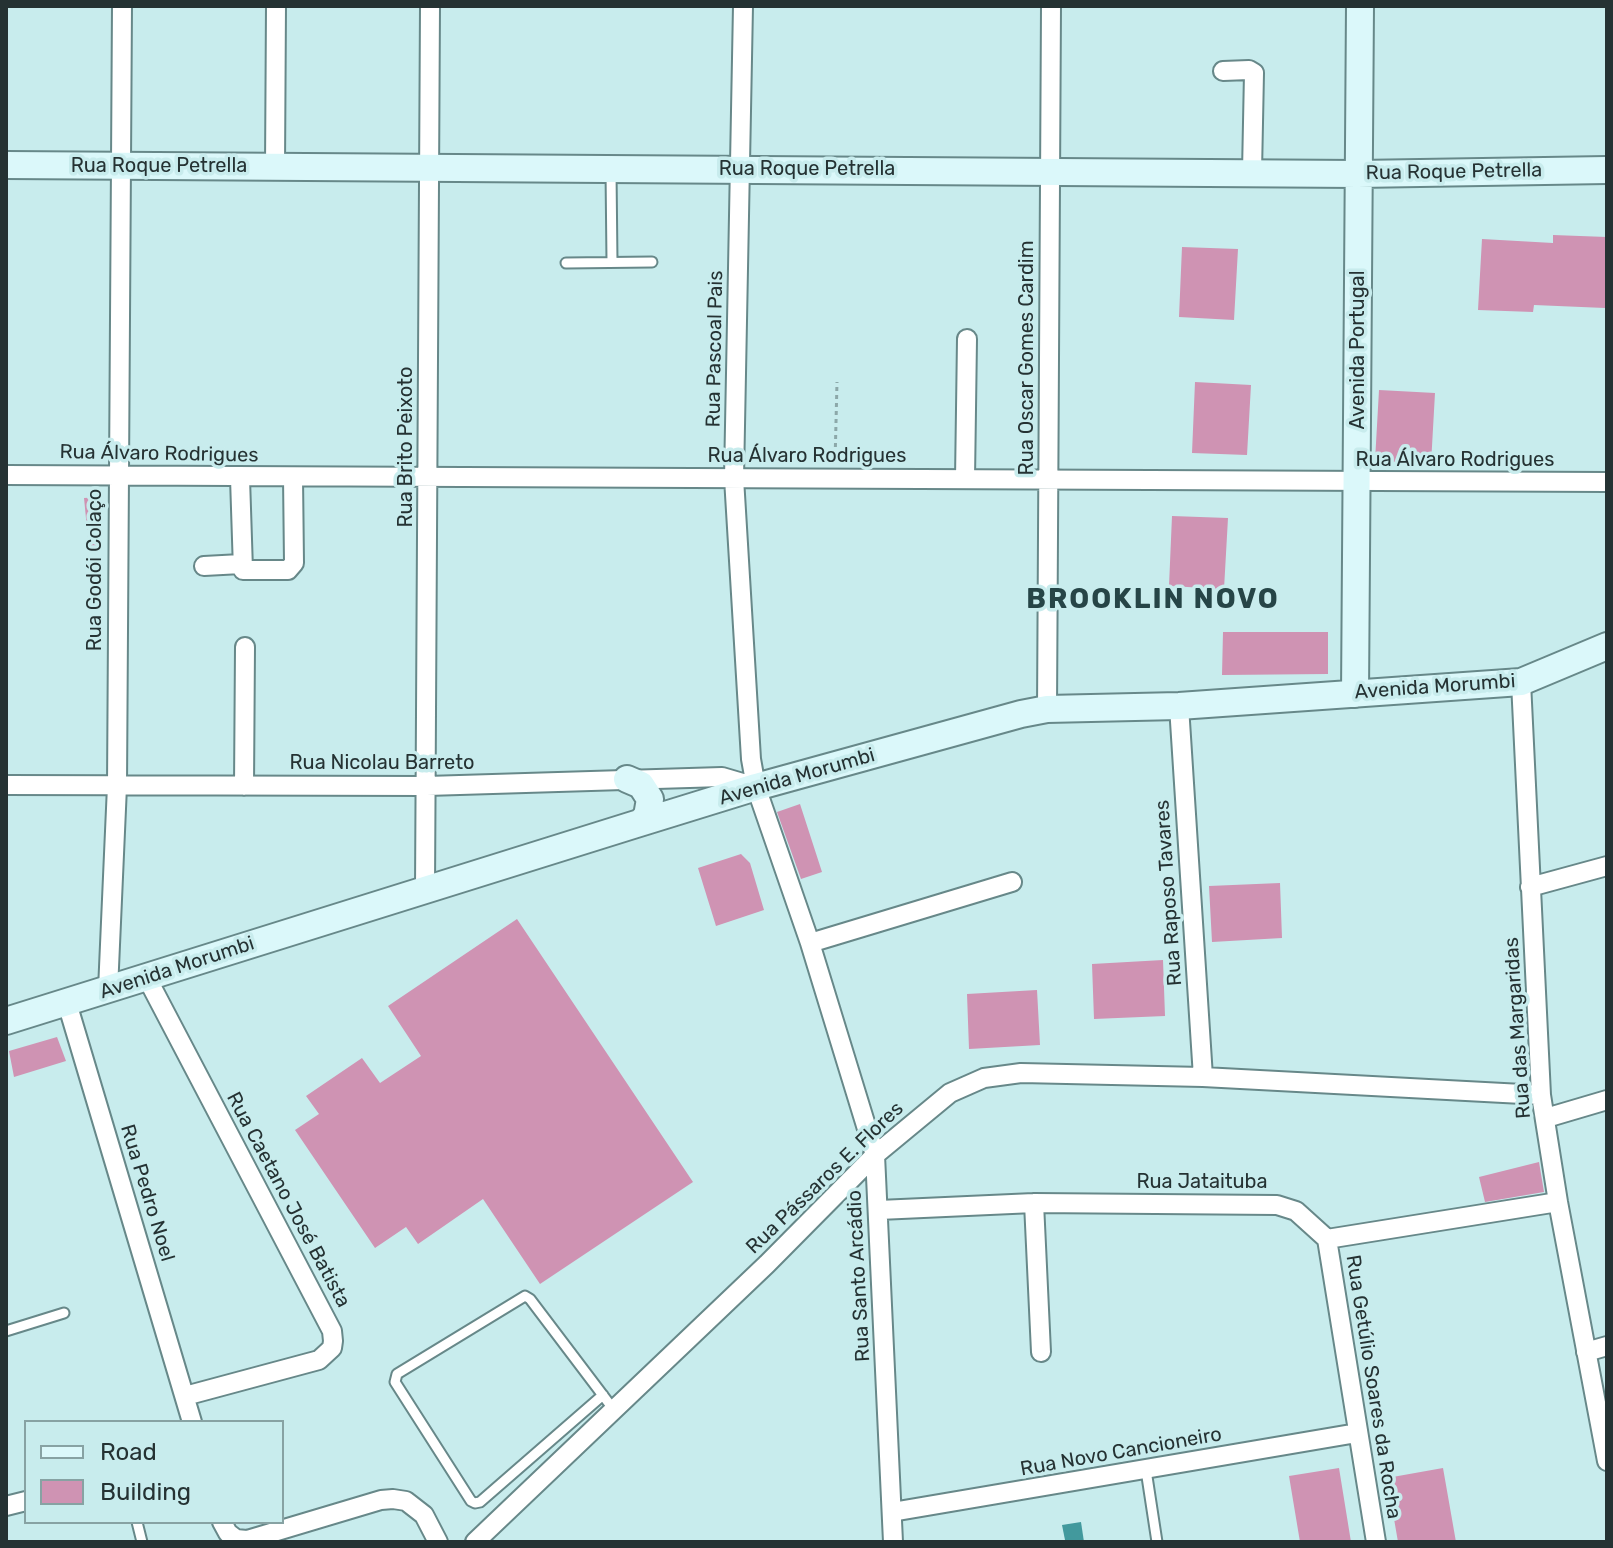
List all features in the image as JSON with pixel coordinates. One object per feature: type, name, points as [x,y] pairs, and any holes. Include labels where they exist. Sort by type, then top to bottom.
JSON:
[{"type":"street","name":"Rua Godói Colaço","points":[[108,990],[117,786],[122,6]]},
{"type":"street","points":[[275,167],[276,6]]},
{"type":"street","name":"Rua Brito Peixoto","points":[[425,889],[430,6]]},
{"type":"street","name":"Rua Pascoal Pais","points":[[743,6],[734,478],[751,759],[756,787]]},
{"type":"street","name":"Rua Oscar Gomes Cardim","points":[[1047,709],[1051,6]]},
{"type":"street","name":"Avenida Portugal","points":[[1355,694],[1360,6]]},
{"type":"street","points":[[1223,71],[1249,70],[1254,73],[1252,172]]},
{"type":"street","name":"Rua Roque Petrella","points":[[6,165],[1358,174],[1607,170]]},
{"type":"street","points":[[965,479],[967,339]]},
{"type":"street","name":"Rua Álvaro Rodrigues","points":[[6,475],[1607,482]]},
{"type":"street","points":[[240,478],[241,564],[244,571],[288,570],[293,567],[293,477]]},
{"type":"street","points":[[204,566],[241,564]]},
{"type":"street","name":"Avenida Morumbi","points":[[6,1021],[756,787],[1021,714],[1047,709],[1179,706],[1521,682],[1607,646]]},
{"type":"street","points":[[244,786],[245,647]]},
{"type":"street","name":"Rua das Margaridas","points":[[1521,682],[1541,1095],[1607,1461]]},
{"type":"street","name":"Rua Raposo Tavares","points":[[1179,706],[1203,1077]]},
{"type":"street","name":"Rua Nicolau Barreto","points":[[6,785],[427,786],[722,777],[756,787]]},
{"type":"street","points":[[627,779],[641,785],[650,799],[647,816],[641,822]]},
{"type":"street","name":"Rua Santo Arcádio","points":[[756,787],[810,943],[875,1155],[893,1542]]},
{"type":"street","points":[[1530,887],[1607,866]]},
{"type":"street","points":[[810,943],[1012,882]]},
{"type":"street","name":"Rua Caetano José Batista","points":[[147,978],[332,1331],[333,1341],[332,1348],[319,1360],[185,1396]]},
{"type":"street","name":"Rua Pedro Noel","points":[[67,1003],[185,1396]]},
{"type":"street","name":"Rua Pássaros E. Flores","points":[[475,1542],[608,1402],[767,1264],[875,1155],[950,1093],[984,1078],[1021,1073],[1203,1077],[1541,1095]]},
{"type":"street","points":[[1546,1118],[1606,1102]]},
{"type":"street","points":[[1327,1239],[1558,1202]]},
{"type":"street","points":[[1034,1203],[1041,1352]]},
{"type":"street","name":"Rua Jataituba","points":[[879,1210],[1034,1203],[1277,1205],[1296,1211],[1327,1239]]},
{"type":"street","name":"Rua Getúlio Soares da Rocha","points":[[1327,1239],[1376,1542]]},
{"type":"street","points":[[1586,1352],[1607,1346]]},
{"type":"street","points":[[185,1396],[191,1420]]},
{"type":"street","name":"Rua Novo Cancioneiro","points":[[892,1512],[1357,1433]]},
{"type":"street","points":[[223,1524],[236,1539],[247,1540],[393,1499],[406,1501],[424,1515],[438,1542]]},
{"type":"lane","points":[[611,168],[612,262]]},
{"type":"lane","points":[[566,263],[652,262]]},
{"type":"lane","points":[[525,1296],[608,1402],[475,1503],[395,1382],[397,1374],[525,1296]]},
{"type":"lane","points":[[6,1331],[64,1313]]},
{"type":"lane","points":[[1146,1470],[1157,1542]]},
{"type":"path","points":[[835,479],[837,382]]},
{"type":"water","points":[[1081,1522],[1084,1542],[1065,1540],[1062,1525]]},
{"type":"building","points":[[1553,235],[1607,237],[1605,308],[1534,305],[1533,312],[1478,310],[1482,239],[1553,243]]},
{"type":"building","points":[[1182,247],[1238,249],[1234,320],[1179,317]]},
{"type":"building","points":[[1195,382],[1251,385],[1247,455],[1192,453]]},
{"type":"building","points":[[1379,390],[1435,393],[1431,464],[1375,461]]},
{"type":"building","points":[[100,497],[97,549],[89,549],[84,498]]},
{"type":"building","points":[[1172,516],[1228,518],[1224,589],[1169,586]]},
{"type":"building","points":[[1223,632],[1328,632],[1328,674],[1222,675]]},
{"type":"building","points":[[800,804],[822,872],[801,879],[777,812]]},
{"type":"building","points":[[741,854],[750,863],[764,910],[716,926],[698,868]]},
{"type":"building","points":[[1280,883],[1282,938],[1212,942],[1209,886]]},
{"type":"building","points":[[517,919],[693,1182],[540,1284],[483,1199],[418,1244],[406,1227],[375,1248],[295,1130],[319,1114],[306,1096],[362,1058],[380,1083],[421,1056],[388,1006]]},
{"type":"building","points":[[1163,960],[1165,1016],[1094,1019],[1092,964]]},
{"type":"building","points":[[1037,990],[1040,1045],[969,1049],[967,994]]},
{"type":"building","points":[[57,1037],[66,1061],[14,1077],[9,1051]]},
{"type":"building","points":[[1539,1162],[1544,1192],[1485,1202],[1479,1177]]},
{"type":"building","points":[[1339,1468],[1351,1542],[1300,1542],[1289,1476]]},
{"type":"building","points":[[1443,1468],[1456,1542],[1398,1542],[1387,1478]]},
{"type":"district","name":"BROOKLIN NOVO","points":[[1153,600]]}]
